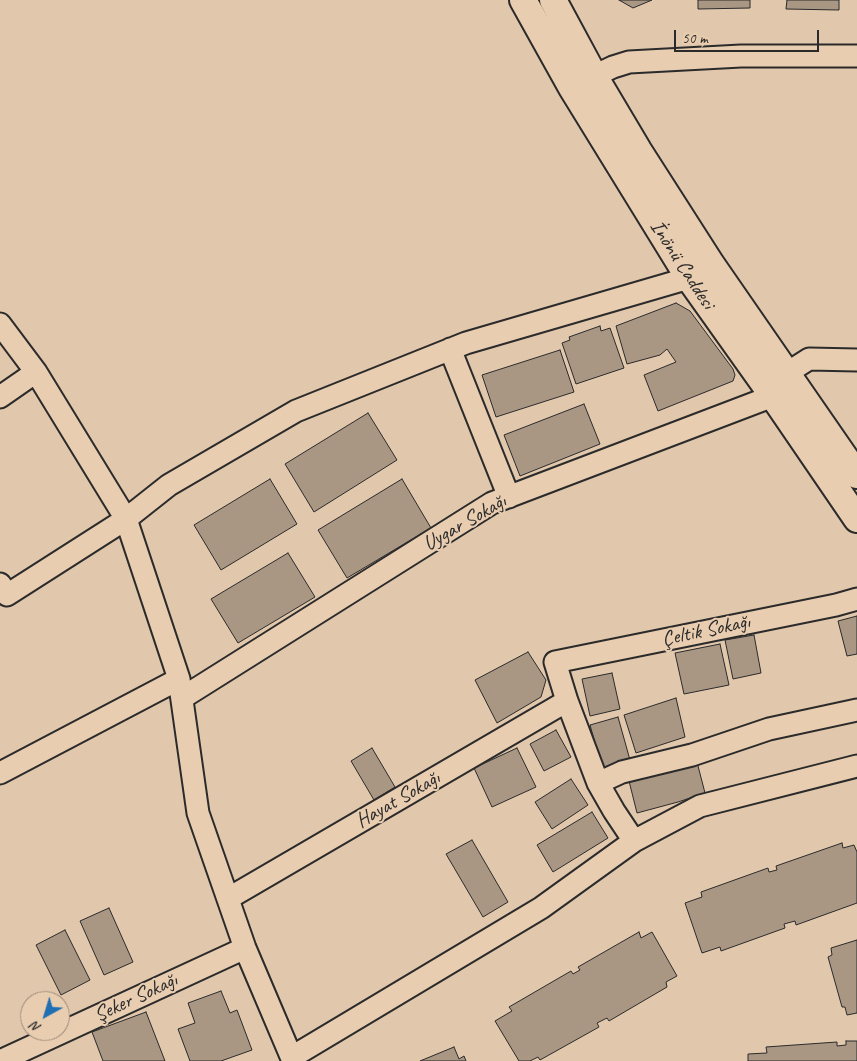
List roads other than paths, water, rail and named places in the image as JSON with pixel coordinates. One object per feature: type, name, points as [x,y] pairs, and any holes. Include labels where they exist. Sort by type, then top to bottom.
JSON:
[{"type":"main road","name":"İnönü Caddesi","points":[[523,0],[572,88],[627,156],[689,278],[857,519]]},
{"type":"main road","points":[[553,0],[594,76],[627,156],[711,264],[857,475]]},
{"type":"street","points":[[594,76],[629,62],[740,56],[857,56]]},
{"type":"street","points":[[0,584],[7,594],[126,519],[169,485],[296,410],[466,342],[689,278],[711,264]]},
{"type":"street","points":[[0,324],[36,372],[126,519],[181,689],[198,813],[245,948],[293,1059],[541,908],[634,841],[700,806],[857,766]]},
{"type":"street","points":[[450,349],[509,497]]},
{"type":"street","points":[[787,372],[809,359],[857,360]]},
{"type":"street","points":[[0,397],[36,372]]},
{"type":"street","name":"Uygar Sokağı","points":[[0,773],[181,689],[492,503],[773,396]]},
{"type":"street","name":"Çeltik Sokağı","points":[[567,701],[555,662],[836,605],[857,599]]},
{"type":"street","points":[[567,701],[598,783],[634,841]]},
{"type":"street","name":"Hayat Sokağı","points":[[229,898],[567,701]]},
{"type":"street","points":[[598,783],[622,772],[692,755],[769,729],[857,710]]},
{"type":"street","name":"Şeker Sokağı","points":[[0,1061],[245,948]]}]
